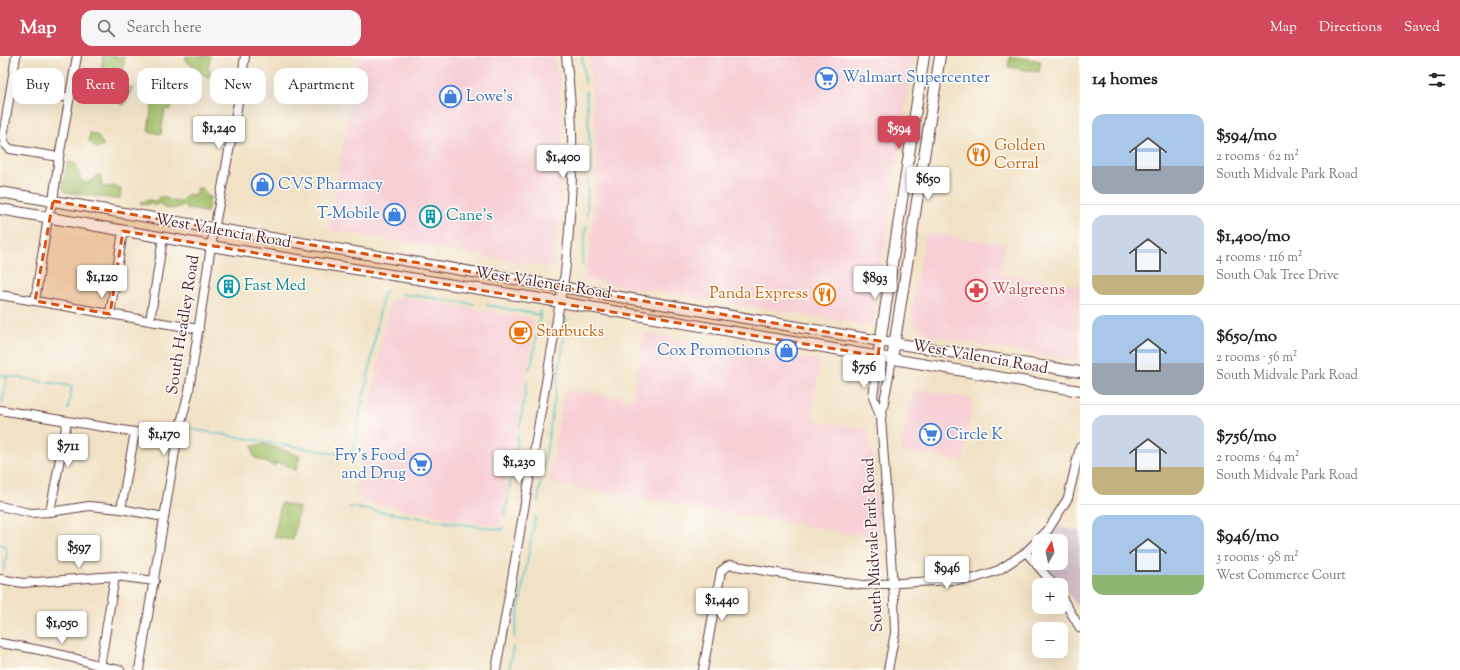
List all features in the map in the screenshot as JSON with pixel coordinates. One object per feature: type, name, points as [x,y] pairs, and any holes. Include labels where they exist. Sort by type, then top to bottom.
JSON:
[{"type":"main road","name":"South Midvale Park Road","points":[[878,356],[924,56]]},
{"type":"main road","name":"South Midvale Park Road","points":[[892,358],[940,56]]},
{"type":"main road","name":"West Valencia Road","points":[[0,192],[880,341],[1080,372]]},
{"type":"main road","name":"West Valencia Road","points":[[0,209],[163,238],[560,302],[1080,391]]},
{"type":"main road","points":[[402,277],[405,260]]},
{"type":"main road","points":[[713,328],[716,313]]},
{"type":"street","points":[[16,56],[3,145],[10,149],[59,157]]},
{"type":"street","points":[[35,301],[48,217],[53,201],[59,157],[77,56]]},
{"type":"street","name":"South Headley Road","points":[[139,670],[155,581],[177,439],[189,391],[212,246],[245,56]]},
{"type":"street","points":[[496,670],[565,273],[571,221],[574,153],[570,89],[566,56]]},
{"type":"street","points":[[11,88],[70,98]]},
{"type":"street","points":[[110,314],[123,230]]},
{"type":"street","points":[[150,320],[163,238]]},
{"type":"street","points":[[0,295],[199,329]]},
{"type":"street","name":"South Midvale Park Road","points":[[878,356],[873,397],[881,418]]},
{"type":"street","name":"South Midvale Park Road","points":[[888,670],[895,633],[893,583],[881,418],[892,358]]},
{"type":"street","points":[[0,411],[177,439]]},
{"type":"street","points":[[50,512],[67,421]]},
{"type":"street","points":[[121,509],[134,432]]},
{"type":"street","points":[[703,670],[721,571],[726,566],[730,565],[801,577],[863,585],[972,579],[999,570],[1026,552],[1048,530],[1068,498],[1080,447]]},
{"type":"street","points":[[0,506],[30,512],[50,512],[89,506],[121,509],[164,517]]},
{"type":"street","points":[[1026,552],[1048,578]]},
{"type":"street","points":[[0,579],[23,583],[114,576],[155,581]]},
{"type":"street","points":[[100,667],[114,576]]},
{"type":"street","points":[[1068,608],[1080,628]]},
{"type":"street","points":[[0,643],[78,659],[100,667],[120,670]]},
{"type":"highlighted area","points":[[53,201],[880,341],[878,356],[123,231],[110,314],[35,301]]},
{"type":"shaded area","points":[[358,56],[554,56],[559,83],[562,124],[560,217],[553,268],[329,230],[350,104],[368,104],[368,68],[356,68]]},
{"type":"shaded area","points":[[589,56],[913,56],[872,326],[585,280],[592,231],[595,173],[595,131]]},
{"type":"shaded area","points":[[926,233],[1005,244],[1000,273],[1080,286],[1080,356],[1073,361],[926,335],[914,324],[911,312]]},
{"type":"shaded area","points":[[401,297],[530,318],[534,326],[501,527],[368,503],[357,497],[355,489],[389,302]]},
{"type":"shaded area","points":[[644,333],[820,360],[812,420],[868,429],[874,463],[879,526],[872,537],[549,483],[563,394],[567,390],[633,399]]},
{"type":"shaded area","points":[[924,390],[973,399],[963,461],[901,451],[913,394]]},
{"type":"shaded area","points":[[1059,527],[1080,531],[1080,609],[1068,593],[1068,578],[1056,578],[1050,570],[1068,570],[1068,534],[1052,534]]},
{"type":"green space","points":[[103,56],[124,57],[123,68],[101,68]]},
{"type":"green space","points":[[186,56],[211,56],[208,68],[210,70],[210,76],[208,78],[202,73],[202,68],[195,68],[185,60]]},
{"type":"green space","points":[[1010,56],[1041,61],[1039,72],[1008,67]]},
{"type":"green space","points":[[129,87],[133,88],[129,96]]},
{"type":"green space","points":[[152,104],[172,104],[171,110],[165,109],[161,134],[148,131]]},
{"type":"green space","points":[[90,133],[97,135],[104,145],[97,148],[93,145],[89,141]]},
{"type":"green space","points":[[68,162],[76,164],[81,180],[86,183],[92,181],[97,175],[101,176],[102,187],[117,186],[121,189],[120,198],[115,199],[65,192],[62,185]]},
{"type":"green space","points":[[197,188],[203,188],[205,194],[210,197],[207,212],[187,209],[183,205],[173,209],[164,208],[160,203],[154,206],[151,203],[146,205],[141,204],[140,202],[147,200],[157,201],[159,197],[165,197],[171,201],[181,201],[187,195],[197,194]]},
{"type":"green space","points":[[265,444],[300,456],[296,471],[286,465],[276,463],[274,466],[254,457],[252,446]]},
{"type":"green space","points":[[281,503],[299,507],[293,540],[274,537]]},
{"type":"waterway","points":[[582,56],[585,83]]},
{"type":"waterway","points":[[586,92],[590,147]]},
{"type":"waterway","points":[[587,216],[589,157]]},
{"type":"waterway","points":[[582,264],[586,226]]},
{"type":"waterway","points":[[190,429],[344,455],[354,450],[383,294],[387,291]]},
{"type":"waterway","points":[[402,294],[474,304]]},
{"type":"waterway","points":[[487,305],[540,315]]},
{"type":"waterway","points":[[529,369],[532,362],[541,310]]},
{"type":"waterway","points":[[543,472],[566,327],[566,317]]},
{"type":"waterway","points":[[0,375],[72,386],[68,409]]},
{"type":"waterway","points":[[2,403],[7,376]]},
{"type":"waterway","points":[[520,425],[527,382]]},
{"type":"waterway","points":[[505,516],[518,436]]},
{"type":"waterway","points":[[538,502],[541,481]]},
{"type":"waterway","points":[[349,507],[502,530],[503,527]]},
{"type":"waterway","points":[[514,637],[535,517]]},
{"type":"waterway","points":[[0,544],[5,546],[7,552],[4,570]]},
{"type":"waterway","points":[[509,670],[513,647]]},
{"type":"place","name":"Walmart Supercenter","points":[[827,78]]},
{"type":"place","name":"Lowe’s","points":[[451,97]]},
{"type":"place","name":"Golden Corral","points":[[979,155]]},
{"type":"place","name":"CVS Pharmacy","points":[[262,185]]},
{"type":"place","name":"T-Mobile","points":[[395,214]]},
{"type":"place","name":"Cane's","points":[[430,216]]},
{"type":"place","name":"Fast Med","points":[[228,286]]},
{"type":"place","name":"Walgreens","points":[[976,290]]},
{"type":"place","name":"Panda Express","points":[[824,294]]},
{"type":"place","name":"Starbucks","points":[[520,332]]},
{"type":"place","name":"Cox Promotions","points":[[786,351]]},
{"type":"place","name":"Circle K","points":[[930,435]]},
{"type":"place","name":"Fry's Food and Drug","points":[[421,465]]}]
